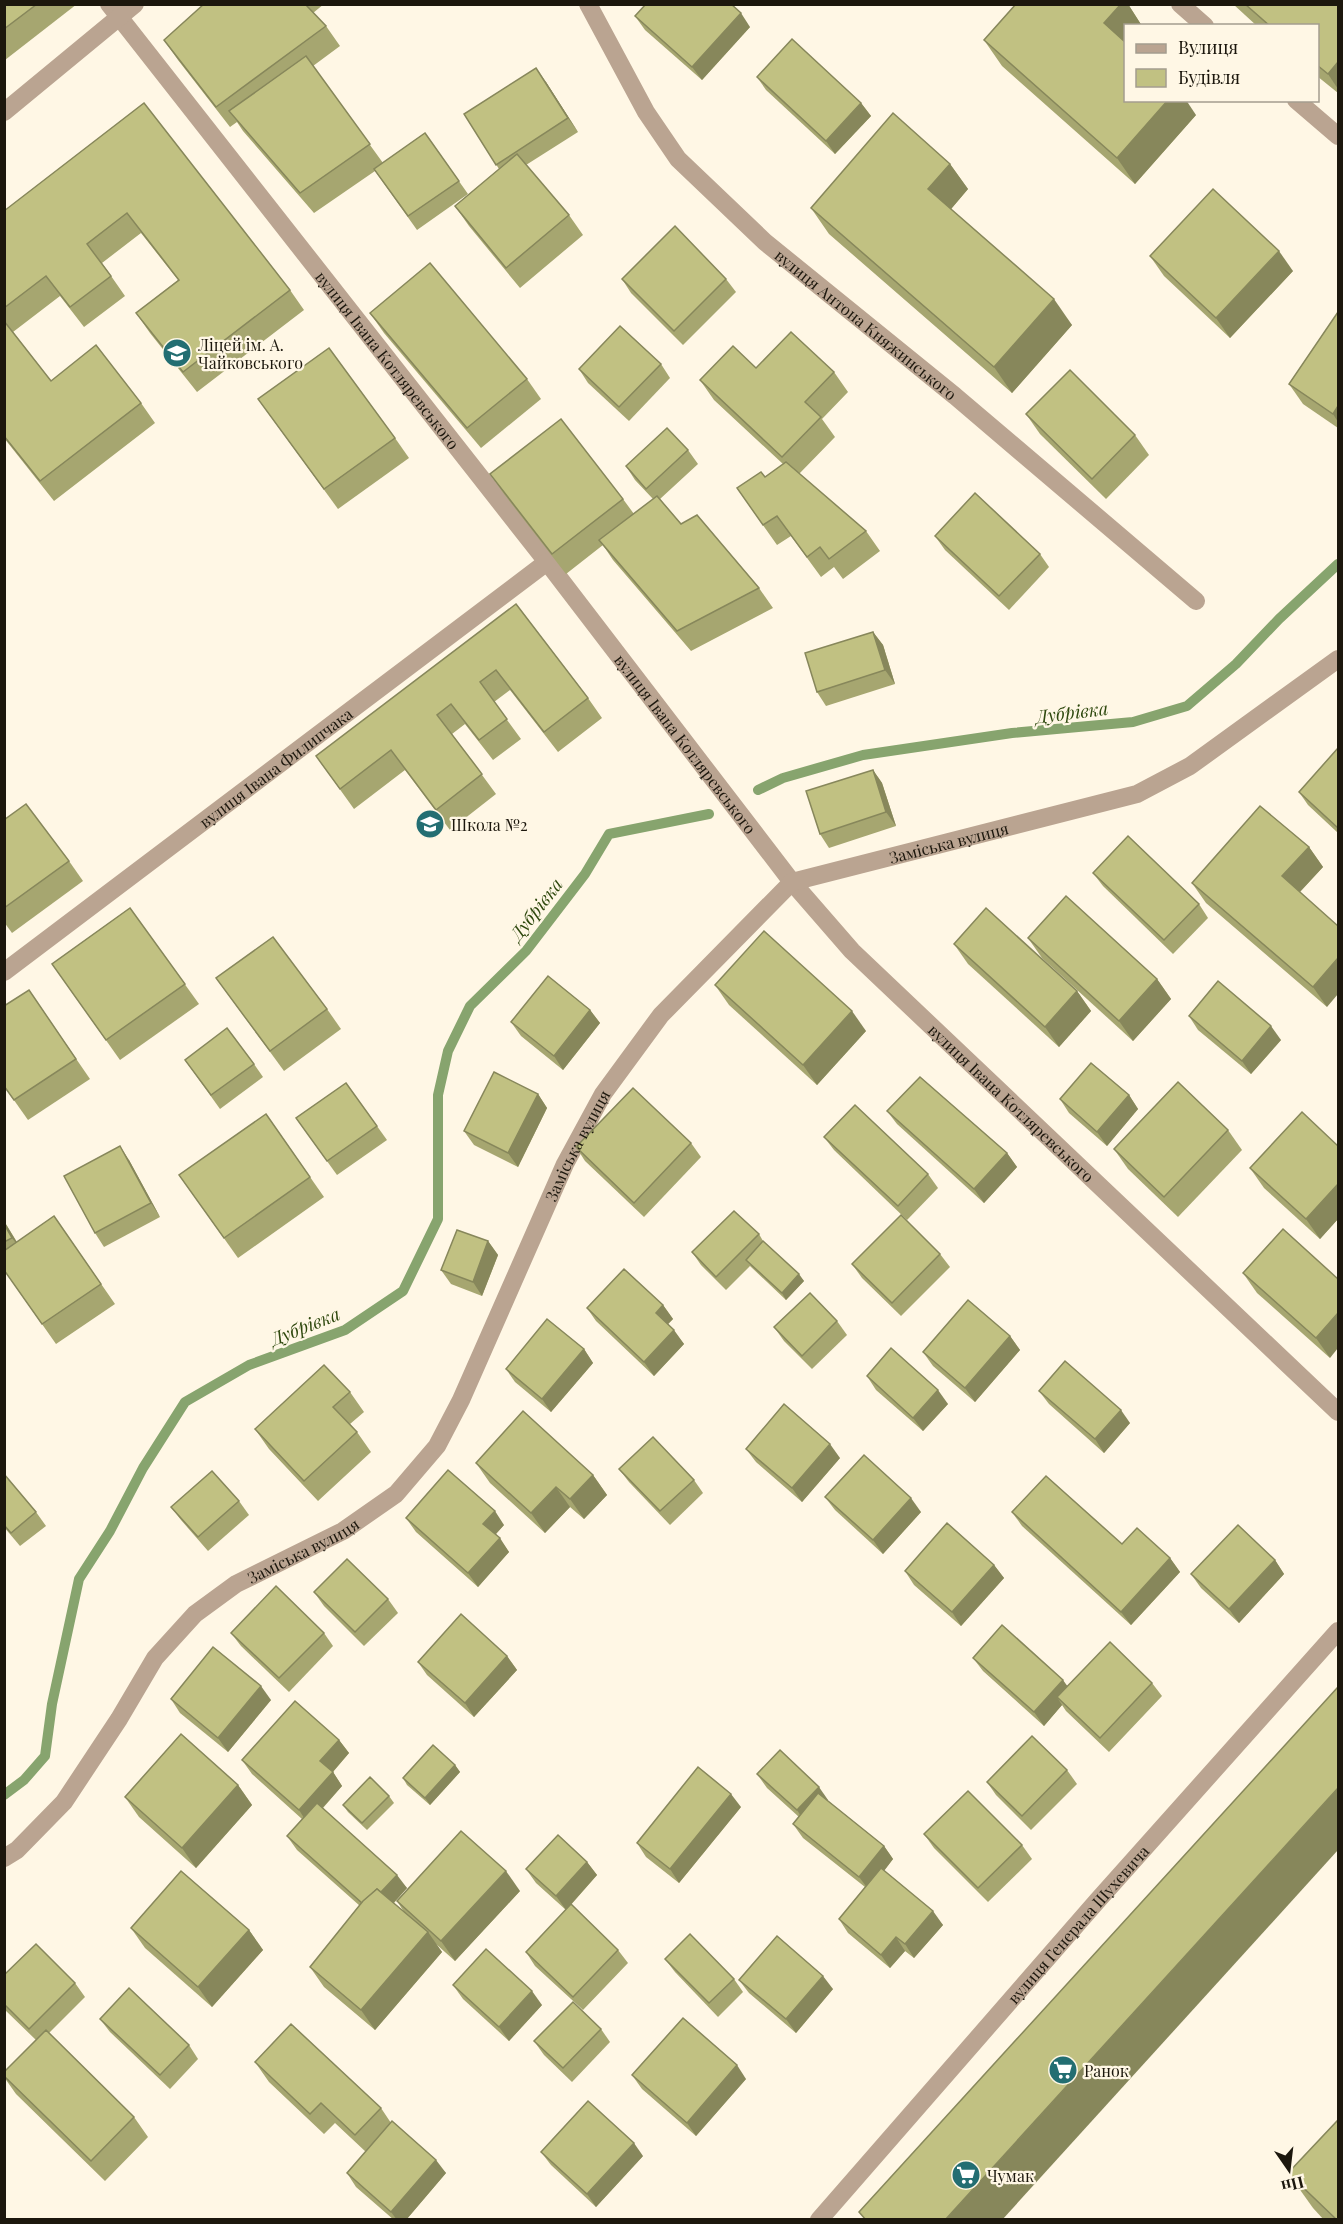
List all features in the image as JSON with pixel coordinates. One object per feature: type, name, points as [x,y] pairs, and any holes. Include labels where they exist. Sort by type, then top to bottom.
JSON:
[{"type":"street","points":[[4,112],[113,11],[135,4]]},
{"type":"street","name":"вулиця Антона Княжинського","points":[[588,4],[646,112],[678,159],[765,242],[956,396],[1196,600]]},
{"type":"street","points":[[1180,4],[1203,24]]},
{"type":"street","name":"вулиця Івана Котляревського","points":[[113,11],[547,562],[792,882],[852,951],[1338,1412]]},
{"type":"street","points":[[1298,102],[1338,136]]},
{"type":"street","name":"вулиця Івана Филипчака","points":[[4,972],[547,562]]},
{"type":"street","name":"Заміська вулиця","points":[[4,1858],[17,1850],[64,1802],[119,1719],[155,1658],[195,1614],[236,1584],[343,1531],[396,1494],[437,1446],[476,1368],[565,1164],[603,1094],[661,1015],[792,882],[1137,795],[1190,766],[1338,659]]},
{"type":"street","name":"вулиця Генерала Шухевича","points":[[819,2220],[1098,1900],[1338,1631]]},
{"type":"building","points":[[4,4],[37,4],[4,29]]},
{"type":"building","points":[[204,4],[305,4],[326,26],[216,107],[164,40]]},
{"type":"building","points":[[646,4],[731,4],[741,13],[692,67],[635,16]]},
{"type":"building","points":[[1016,4],[1121,4],[1104,23],[1124,41],[1124,102],[1166,102],[1117,158],[984,40]]},
{"type":"building","points":[[1245,4],[1338,4],[1338,62],[1328,74],[1319,67],[1319,24],[1268,24]]},
{"type":"building","points":[[792,39],[861,103],[826,141],[757,77]]},
{"type":"building","points":[[306,56],[370,144],[300,193],[229,111]]},
{"type":"building","points":[[536,68],[568,118],[496,165],[464,114]]},
{"type":"building","points":[[144,103],[290,290],[183,372],[136,313],[179,280],[127,213],[87,244],[111,276],[70,307],[46,276],[4,308],[4,211]]},
{"type":"building","points":[[893,113],[950,164],[928,189],[1054,299],[994,367],[811,208]]},
{"type":"building","points":[[425,133],[459,181],[408,216],[374,169]]},
{"type":"building","points":[[517,154],[569,215],[506,268],[455,206]]},
{"type":"building","points":[[1213,189],[1279,251],[1216,318],[1150,256]]},
{"type":"building","points":[[675,226],[726,279],[674,331],[622,279]]},
{"type":"building","points":[[430,263],[527,379],[467,428],[370,313]]},
{"type":"building","points":[[1338,312],[1338,406],[1333,414],[1289,384]]},
{"type":"building","points":[[4,321],[51,381],[96,345],[141,403],[40,481],[4,436]]},
{"type":"building","points":[[620,326],[661,364],[619,407],[579,369]]},
{"type":"building","points":[[791,332],[834,372],[805,402],[821,417],[782,457],[700,380],[733,346],[756,368]]},
{"type":"building","points":[[329,348],[395,438],[324,489],[258,399]]},
{"type":"building","points":[[1070,370],[1135,435],[1092,479],[1026,414]]},
{"type":"building","points":[[561,419],[623,499],[552,554],[490,474]]},
{"type":"building","points":[[667,428],[688,450],[646,489],[626,466]]},
{"type":"building","points":[[786,462],[866,531],[829,559],[820,547],[807,557],[777,516],[763,525],[737,488],[761,472],[765,477]]},
{"type":"building","points":[[975,493],[1040,554],[999,596],[935,536]]},
{"type":"building","points":[[657,496],[681,524],[697,515],[759,588],[677,631],[599,540]]},
{"type":"building","points":[[516,604],[588,698],[544,732],[496,670],[480,682],[507,719],[479,740],[451,704],[437,715],[482,774],[436,810],[391,750],[340,789],[316,756]]},
{"type":"building","points":[[873,632],[885,670],[817,692],[805,653]]},
{"type":"building","points":[[1338,748],[1338,828],[1299,792]]},
{"type":"building","points":[[873,770],[886,812],[820,834],[806,791]]},
{"type":"building","points":[[26,804],[69,861],[4,908],[4,820]]},
{"type":"building","points":[[1260,806],[1309,847],[1282,876],[1338,926],[1338,958],[1313,987],[1192,883]]},
{"type":"building","points":[[1128,836],[1199,904],[1164,940],[1093,873]]},
{"type":"building","points":[[1066,896],[1157,979],[1119,1021],[1028,938]]},
{"type":"building","points":[[130,908],[185,984],[106,1040],[52,964]]},
{"type":"building","points":[[986,908],[1077,991],[1045,1027],[954,944]]},
{"type":"building","points":[[764,931],[852,1011],[803,1065],[715,985]]},
{"type":"building","points":[[273,937],[327,1009],[270,1051],[216,978]]},
{"type":"building","points":[[548,976],[590,1010],[554,1056],[511,1022]]},
{"type":"building","points":[[1218,981],[1271,1026],[1242,1061],[1189,1016]]},
{"type":"building","points":[[29,990],[76,1059],[14,1100],[4,1086],[4,1006]]},
{"type":"building","points":[[227,1028],[254,1064],[211,1095],[185,1060]]},
{"type":"building","points":[[1091,1063],[1129,1095],[1097,1132],[1060,1099]]},
{"type":"building","points":[[494,1072],[538,1094],[508,1153],[464,1131]]},
{"type":"building","points":[[920,1077],[1007,1153],[974,1189],[887,1111]]},
{"type":"building","points":[[1178,1082],[1228,1130],[1164,1197],[1114,1149]]},
{"type":"building","points":[[346,1083],[377,1126],[327,1161],[296,1118]]},
{"type":"building","points":[[633,1088],[691,1143],[634,1203],[576,1147]]},
{"type":"building","points":[[855,1105],[928,1174],[898,1206],[824,1137]]},
{"type":"building","points":[[1302,1112],[1338,1146],[1338,1184],[1306,1219],[1250,1168]]},
{"type":"building","points":[[266,1114],[310,1177],[224,1238],[179,1175]]},
{"type":"building","points":[[120,1146],[151,1203],[95,1233],[64,1176]]},
{"type":"building","points":[[734,1211],[759,1234],[716,1277],[692,1252]]},
{"type":"building","points":[[901,1215],[940,1254],[892,1303],[852,1264]]},
{"type":"building","points":[[54,1216],[101,1284],[42,1324],[4,1270],[4,1251]]},
{"type":"building","points":[[4,1224],[12,1238],[4,1242]]},
{"type":"building","points":[[1283,1229],[1338,1279],[1338,1313],[1316,1338],[1243,1273]]},
{"type":"building","points":[[457,1230],[488,1241],[473,1282],[441,1270]]},
{"type":"building","points":[[763,1241],[799,1274],[782,1293],[746,1260]]},
{"type":"building","points":[[624,1269],[663,1305],[656,1313],[674,1330],[644,1362],[587,1308]]},
{"type":"building","points":[[810,1293],[837,1321],[802,1356],[774,1327]]},
{"type":"building","points":[[968,1300],[1010,1336],[965,1388],[923,1352]]},
{"type":"building","points":[[547,1319],[584,1349],[542,1399],[506,1369]]},
{"type":"building","points":[[891,1348],[938,1390],[913,1418],[867,1376]]},
{"type":"building","points":[[1065,1361],[1121,1410],[1095,1439],[1039,1391]]},
{"type":"building","points":[[324,1365],[350,1392],[333,1407],[357,1432],[304,1481],[255,1429]]},
{"type":"building","points":[[784,1404],[830,1444],[792,1488],[746,1449]]},
{"type":"building","points":[[523,1411],[593,1475],[570,1499],[556,1487],[531,1513],[476,1463]]},
{"type":"building","points":[[653,1437],[694,1480],[660,1511],[619,1469]]},
{"type":"building","points":[[864,1455],[911,1498],[873,1540],[825,1497]]},
{"type":"building","points":[[448,1470],[495,1511],[483,1524],[500,1538],[468,1573],[406,1518]]},
{"type":"building","points":[[212,1471],[239,1501],[198,1537],[171,1507]]},
{"type":"building","points":[[4,1474],[36,1512],[11,1533],[4,1525]]},
{"type":"building","points":[[1046,1476],[1122,1544],[1137,1528],[1170,1558],[1121,1612],[1012,1512]]},
{"type":"building","points":[[947,1523],[994,1565],[952,1612],[905,1571]]},
{"type":"building","points":[[1238,1525],[1275,1560],[1229,1609],[1191,1574]]},
{"type":"building","points":[[347,1559],[388,1599],[355,1632],[314,1592]]},
{"type":"building","points":[[276,1586],[324,1633],[279,1678],[231,1633]]},
{"type":"building","points":[[461,1614],[507,1656],[465,1703],[418,1662]]},
{"type":"building","points":[[1002,1625],[1063,1680],[1034,1712],[973,1658]]},
{"type":"building","points":[[1110,1642],[1152,1683],[1100,1738],[1057,1697]]},
{"type":"building","points":[[213,1647],[261,1686],[218,1738],[171,1699]]},
{"type":"building","points":[[1338,1687],[1338,1788],[945,2220],[866,2220],[859,2212]]},
{"type":"building","points":[[295,1701],[339,1740],[320,1761],[333,1772],[299,1810],[242,1760]]},
{"type":"building","points":[[181,1734],[238,1785],[182,1848],[125,1797]]},
{"type":"building","points":[[1032,1736],[1067,1770],[1022,1816],[987,1782]]},
{"type":"building","points":[[433,1745],[455,1765],[425,1798],[403,1778]]},
{"type":"building","points":[[780,1750],[819,1787],[797,1810],[757,1774]]},
{"type":"building","points":[[698,1767],[731,1794],[670,1869],[637,1843]]},
{"type":"building","points":[[370,1777],[389,1796],[362,1823],[343,1805]]},
{"type":"building","points":[[968,1791],[1022,1845],[978,1888],[924,1834]]},
{"type":"building","points":[[818,1793],[884,1846],[859,1877],[793,1824]]},
{"type":"building","points":[[317,1803],[397,1875],[381,1892],[377,1889],[362,1903],[287,1836]]},
{"type":"building","points":[[461,1831],[506,1871],[441,1941],[397,1901]]},
{"type":"building","points":[[558,1835],[587,1862],[556,1896],[526,1869]]},
{"type":"building","points":[[881,1868],[933,1911],[905,1944],[896,1937],[881,1955],[839,1919]]},
{"type":"building","points":[[181,1871],[249,1930],[198,1987],[131,1928]]},
{"type":"building","points":[[377,1889],[428,1932],[361,2010],[310,1967],[363,1901]]},
{"type":"building","points":[[571,1904],[618,1950],[573,1997],[526,1952]]},
{"type":"building","points":[[690,1934],[734,1979],[709,2003],[665,1959]]},
{"type":"building","points":[[777,1936],[823,1976],[786,2019],[739,1980]]},
{"type":"building","points":[[36,1944],[75,1983],[29,2029],[4,2004],[4,1975]]},
{"type":"building","points":[[486,1949],[532,1991],[499,2027],[453,1985]]},
{"type":"building","points":[[129,1988],[189,2045],[160,2075],[100,2019]]},
{"type":"building","points":[[573,2002],[601,2029],[563,2068],[534,2041]]},
{"type":"building","points":[[683,2018],[737,2065],[687,2123],[632,2075]]},
{"type":"building","points":[[291,2024],[381,2108],[355,2135],[321,2103],[310,2114],[255,2062]]},
{"type":"building","points":[[46,2030],[134,2117],[91,2161],[4,2076],[4,2072]]},
{"type":"building","points":[[588,2101],[634,2143],[587,2194],[541,2152]]},
{"type":"building","points":[[1338,2120],[1338,2220],[1337,2220],[1288,2173]]},
{"type":"building","points":[[392,2121],[436,2160],[391,2212],[347,2173]]},
{"type":"waterway","name":"Дубрівка","points":[[758,790],[783,778],[863,755],[1012,733],[1133,722],[1187,706],[1236,664],[1279,619],[1338,564]]},
{"type":"waterway","name":"Дубрівка","points":[[4,1795],[24,1780],[45,1756],[52,1704],[79,1579],[110,1531],[143,1468],[185,1402],[249,1365],[345,1330],[403,1291],[438,1219],[438,1095],[448,1051],[470,1006],[526,951],[585,874],[609,834],[709,814]]},
{"type":"place","name":"Ліцей ім. А. Чайковського","points":[[177,353]]},
{"type":"place","name":"Школа №2","points":[[430,824]]},
{"type":"place","name":"Ранок","points":[[1063,2070]]},
{"type":"place","name":"Чумак","points":[[966,2175]]}]
